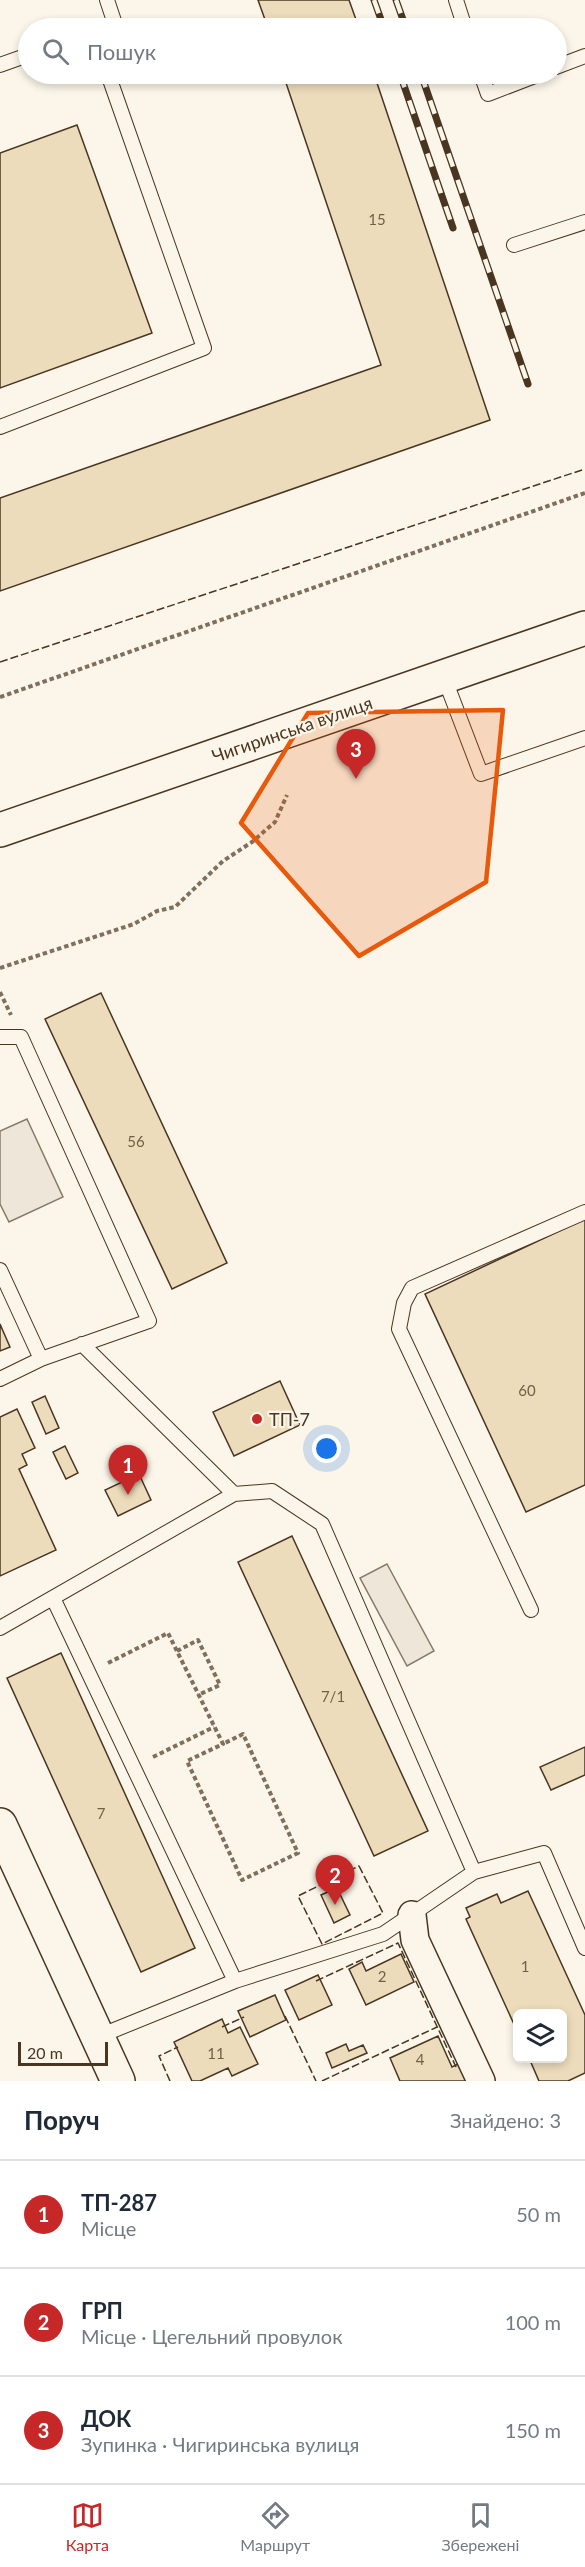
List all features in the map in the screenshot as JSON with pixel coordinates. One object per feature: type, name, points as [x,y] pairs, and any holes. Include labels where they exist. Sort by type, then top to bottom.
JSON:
[{"type":"main road","name":"Чигиринська вулиця","points":[[0,830],[585,628]]},
{"type":"main road","points":[[0,1825],[118,2081]]},
{"type":"street","points":[[412,1915],[415,1940],[481,2081]]},
{"type":"lane","points":[[107,0],[113,18]]},
{"type":"lane","points":[[456,0],[462,18]]},
{"type":"lane","points":[[567,63],[585,56]]},
{"type":"lane","points":[[0,65],[18,59]]},
{"type":"lane","points":[[0,427],[204,348],[112,84]]},
{"type":"lane","points":[[484,84],[488,94],[514,84]]},
{"type":"lane","points":[[514,245],[585,222]]},
{"type":"lane","points":[[444,676],[481,774],[585,738]]},
{"type":"lane","points":[[0,1037],[21,1037],[149,1321],[41,1359],[0,1379]]},
{"type":"lane","points":[[531,1610],[399,1329],[404,1303],[412,1288],[585,1212]]},
{"type":"lane","points":[[0,1270],[41,1359]]},
{"type":"lane","points":[[82,1344],[234,1494]]},
{"type":"lane","points":[[0,1628],[234,1494],[272,1491],[322,1524],[474,1872]]},
{"type":"lane","points":[[53,1598],[235,1981]]},
{"type":"lane","points":[[98,2037],[235,1981],[383,1934],[474,1872],[544,1853],[585,1948]]},
{"type":"path","points":[[0,697],[585,493]]},
{"type":"path","points":[[0,968],[134,924],[157,911],[175,907],[223,861],[252,842],[275,822],[287,795]]},
{"type":"path","points":[[88,1672],[168,1633],[223,1744]]},
{"type":"path","points":[[177,1651],[198,1640],[220,1685],[198,1695]]},
{"type":"path","points":[[133,1767],[214,1727]]},
{"type":"path","points":[[243,1734],[298,1853],[242,1880],[187,1761],[223,1744],[243,1734]]},
{"type":"highlighted area","points":[[503,710],[486,882],[359,956],[241,823],[308,713]]},
{"type":"shaded area","points":[[27,1119],[63,1197],[9,1222],[0,1204],[0,1131]]},
{"type":"shaded area","points":[[387,1564],[434,1651],[407,1666],[360,1578]]},
{"type":"building","points":[[258,0],[349,0],[355,18],[264,18]]},
{"type":"building","points":[[286,84],[377,84],[490,420],[0,591],[0,498],[381,365]]},
{"type":"building","points":[[77,125],[152,333],[0,388],[0,153]]},
{"type":"building","points":[[101,993],[227,1263],[172,1289],[45,1019]]},
{"type":"building","points":[[585,1219],[585,1485],[526,1512],[425,1294]]},
{"type":"building","points":[[0,1324],[10,1347],[0,1351]]},
{"type":"building","name":"ТП-7","points":[[280,1381],[300,1425],[234,1456],[213,1412]]},
{"type":"building","points":[[45,1396],[59,1428],[46,1434],[32,1402]]},
{"type":"building","points":[[17,1409],[35,1448],[22,1454],[27,1465],[19,1469],[56,1550],[0,1576],[0,1417]]},
{"type":"building","points":[[65,1446],[78,1473],[66,1479],[53,1452]]},
{"type":"building","points":[[139,1474],[151,1500],[118,1516],[105,1490]]},
{"type":"building","points":[[292,1536],[428,1831],[374,1856],[238,1562]]},
{"type":"building","points":[[61,1653],[195,1948],[141,1972],[7,1678]]},
{"type":"building","points":[[585,1747],[585,1775],[551,1790],[540,1767]]},
{"type":"building","points":[[337,1888],[350,1915],[334,1923],[321,1895]]},
{"type":"building","points":[[528,1891],[585,2015],[585,2073],[568,2081],[539,2081],[531,2063],[567,2063],[567,2009],[513,2009],[513,2022],[466,1919],[470,1917],[466,1908],[497,1894],[501,1903]]},
{"type":"building","points":[[401,1954],[414,1982],[366,2005],[349,1969],[362,1962],[366,1971]]},
{"type":"building","points":[[318,1975],[332,2005],[299,2020],[285,1990]]},
{"type":"building","points":[[275,1995],[286,2020],[250,2037],[238,2011]]},
{"type":"building","points":[[222,2019],[228,2033],[240,2027],[258,2064],[232,2076],[228,2068],[200,2081],[192,2081],[174,2042]]},
{"type":"building","points":[[438,2036],[452,2067],[464,2061],[473,2081],[400,2081],[390,2058]]},
{"type":"building","points":[[346,2044],[349,2051],[363,2045],[367,2053],[332,2068],[326,2053]]},
{"type":"railway","points":[[374,0],[380,18]]},
{"type":"railway","points":[[396,0],[402,18]]},
{"type":"railway","points":[[403,84],[453,228]]},
{"type":"railway","points":[[424,84],[528,384]]},
{"type":"fence","points":[[0,662],[585,469]]},
{"type":"fence","points":[[359,1866],[383,1913],[322,1944],[298,1896],[359,1866]]},
{"type":"fence","points":[[316,1981],[398,1943],[456,2067]]},
{"type":"fence","points":[[285,2016],[316,2081]]},
{"type":"fence","points":[[222,2027],[244,2017]]},
{"type":"fence","points":[[322,2081],[437,2027]]},
{"type":"fence","points":[[170,2081],[159,2056],[178,2047]]},
{"type":"place","name":"ДОК","points":[[356,779]]},
{"type":"place","name":"ТП-7","points":[[257,1419]]},
{"type":"place","name":"ТП-287","points":[[128,1495]]},
{"type":"place","name":"ГРП","points":[[335,1905]]}]
